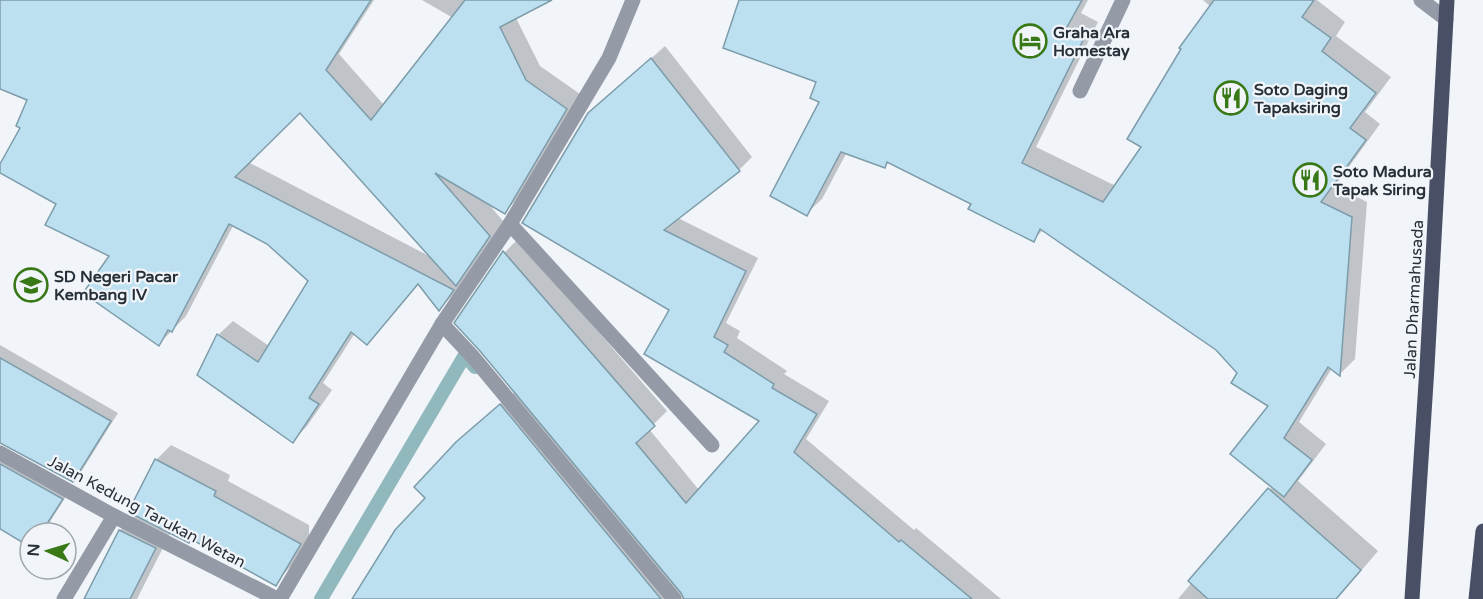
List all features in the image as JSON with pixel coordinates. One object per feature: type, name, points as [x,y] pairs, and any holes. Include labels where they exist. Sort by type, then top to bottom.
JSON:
[{"type":"main road","name":"Jalan Dharmahusada","points":[[1412,599],[1447,0]]},
{"type":"main road","points":[[1476,599],[1483,531]]},
{"type":"street","points":[[279,599],[442,324],[510,224],[609,58],[633,0]]},
{"type":"street","points":[[1080,91],[1123,0]]},
{"type":"street","points":[[1420,0],[1446,19]]},
{"type":"street","points":[[510,224],[712,445]]},
{"type":"street","points":[[442,324],[473,357],[674,599]]},
{"type":"street","name":"Jalan Kedung Tarukan Wetan","points":[[0,453],[114,516],[279,599]]},
{"type":"street","points":[[64,599],[114,516]]},
{"type":"building","points":[[0,0],[371,0],[326,70],[371,120],[465,0],[552,0],[500,27],[526,80],[567,109],[505,214],[435,173],[490,236],[456,286],[300,113],[235,177],[454,290],[439,311],[418,284],[367,345],[351,332],[309,398],[319,404],[293,443],[197,375],[217,334],[258,362],[308,281],[267,244],[229,224],[172,332],[168,330],[159,346],[83,293],[109,256],[45,225],[56,204],[0,173],[0,164],[20,128],[16,126],[27,100],[0,89]]},
{"type":"building","points":[[739,0],[1082,0],[1066,29],[1084,38],[1022,163],[1103,202],[1141,147],[1127,139],[1181,49],[1179,48],[1214,0],[1314,0],[1302,17],[1331,38],[1322,51],[1376,93],[1350,128],[1366,140],[1321,202],[1352,217],[1340,376],[1328,367],[1284,438],[1312,460],[1284,497],[1230,454],[1268,406],[1231,383],[1237,373],[1216,350],[1040,229],[1034,242],[968,209],[971,204],[887,162],[885,168],[841,152],[807,216],[770,196],[819,102],[810,98],[816,82],[723,48]]},
{"type":"building","points":[[651,58],[740,171],[664,230],[746,271],[714,337],[728,345],[724,352],[774,384],[772,388],[817,414],[794,452],[899,542],[901,540],[972,599],[684,599],[480,351],[454,323],[503,251],[655,426],[636,443],[686,503],[759,421],[644,354],[669,310],[522,223],[588,113]]},
{"type":"building","points":[[0,358],[111,421],[73,482],[0,443]]},
{"type":"building","points":[[500,404],[661,599],[352,599],[395,530],[425,498],[414,487],[456,442]]},
{"type":"building","points":[[155,459],[216,491],[214,496],[301,544],[276,586],[191,539],[189,543],[128,512]]},
{"type":"building","points":[[0,464],[63,499],[49,521],[18,521],[18,540],[0,529]]},
{"type":"building","points":[[1268,488],[1361,570],[1336,599],[1208,599],[1188,581]]},
{"type":"building","points":[[119,530],[156,548],[130,599],[84,599]]},
{"type":"waterway","points":[[321,599],[465,355],[475,367]]},
{"type":"place","name":"Graha Ara Homestay","points":[[1030,41]]},
{"type":"place","name":"Soto Daging Tapaksiring","points":[[1231,98]]},
{"type":"place","name":"Soto Madura Tapak Siring","points":[[1310,180]]},
{"type":"place","name":"SD Negeri Pacar Kembang IV","points":[[31,285]]}]
